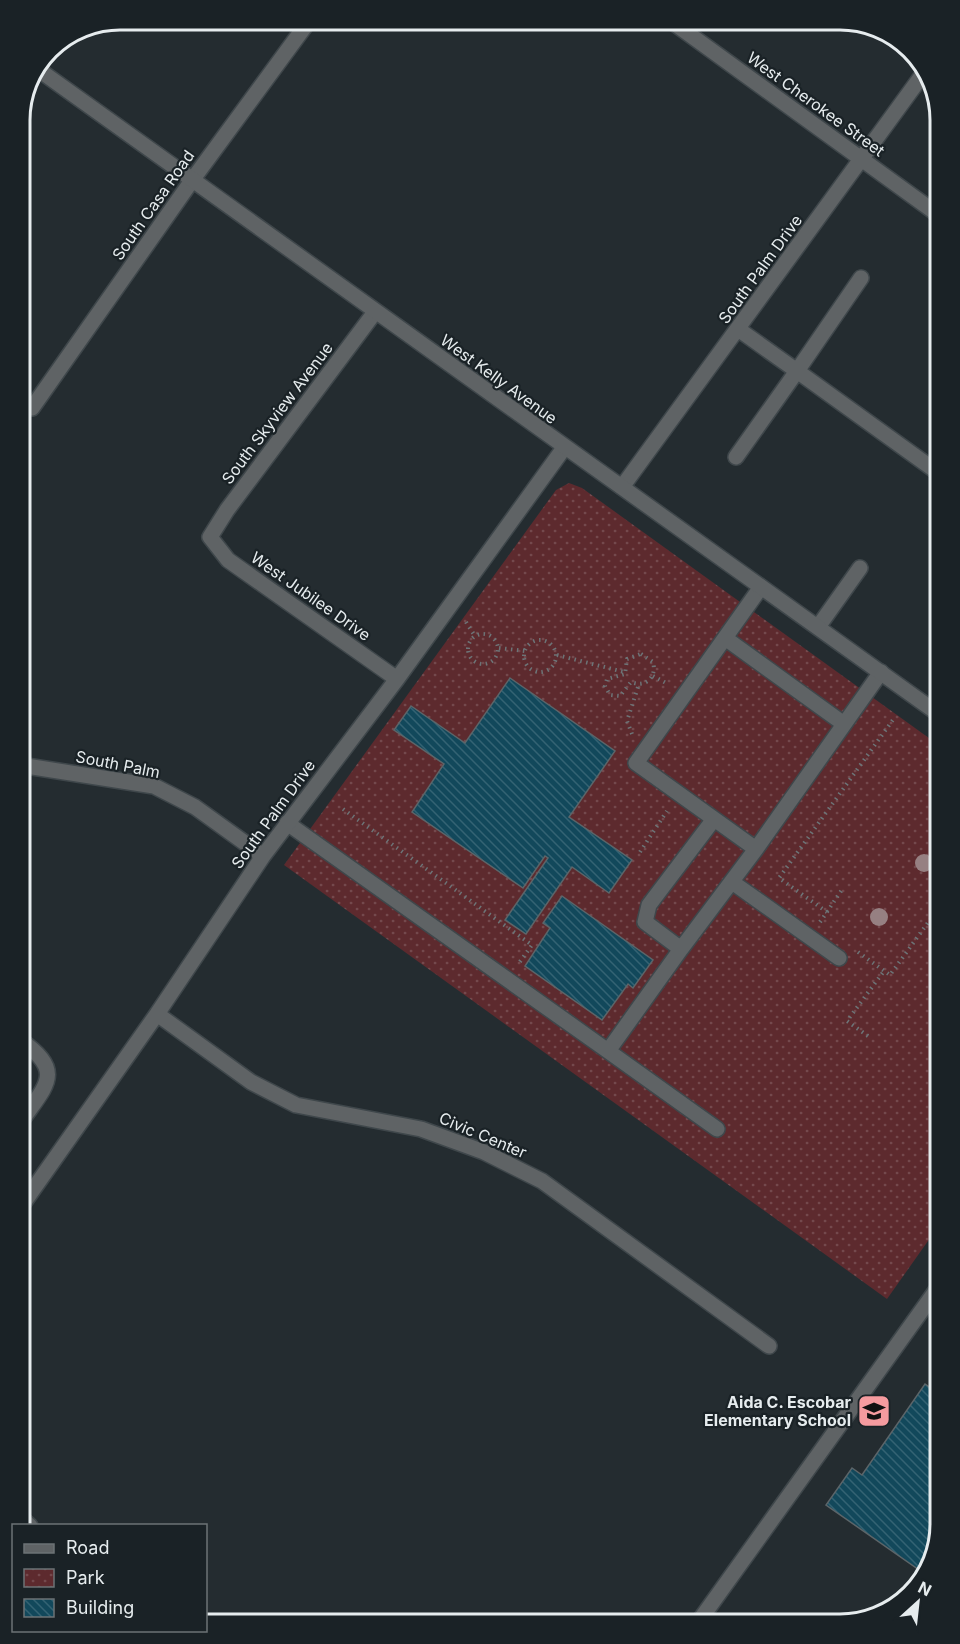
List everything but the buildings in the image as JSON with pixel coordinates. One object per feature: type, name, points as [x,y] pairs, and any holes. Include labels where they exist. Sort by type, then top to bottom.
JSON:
[{"type":"street","name":"South Casa Road","points":[[30,398],[302,30]]},
{"type":"street","name":"West Cherokee Street","points":[[683,30],[930,209]]},
{"type":"street","name":"West Kelly Avenue","points":[[44,73],[564,448],[930,708]]},
{"type":"street","name":"South Palm Drive","points":[[622,488],[863,160],[920,78]]},
{"type":"street","points":[[736,456],[861,279]]},
{"type":"street","name":"South Skyview Avenue","points":[[210,537],[227,510],[375,312]]},
{"type":"street","points":[[738,329],[930,467]]},
{"type":"street","name":"South Palm Drive","points":[[30,1194],[157,1014],[262,856],[398,679],[564,448]]},
{"type":"street","name":"West Jubilee Drive","points":[[210,537],[228,560],[398,679]]},
{"type":"street","points":[[818,627],[860,568]]},
{"type":"street","points":[[756,849],[636,763],[761,587]]},
{"type":"street","points":[[725,638],[844,724]]},
{"type":"street","points":[[608,1051],[756,849],[881,672]]},
{"type":"street","name":"South Palm","points":[[30,767],[154,786],[195,807],[262,856]]},
{"type":"street","points":[[681,949],[645,922],[649,905],[714,819]]},
{"type":"street","points":[[287,823],[717,1129]]},
{"type":"street","points":[[732,882],[839,958]]},
{"type":"street","name":"Civic Center","points":[[157,1014],[251,1082],[296,1105],[421,1129],[484,1152],[542,1181],[769,1346]]},
{"type":"street","points":[[30,1047],[41,1055],[49,1071],[46,1085],[30,1108]]},
{"type":"street","points":[[704,1614],[930,1300]]},
{"type":"path","points":[[466,622],[475,636]]},
{"type":"path","points":[[490,635],[498,648],[496,657],[488,664],[478,664],[467,659],[468,643],[475,636],[490,635]]},
{"type":"path","points":[[544,640],[553,646],[557,655],[551,669],[537,673],[527,666],[525,651],[533,642],[544,640]]},
{"type":"path","points":[[498,648],[525,651]]},
{"type":"path","points":[[641,654],[653,662],[653,676],[645,683],[639,684],[631,681],[620,696],[613,697],[607,693],[605,686],[607,679],[624,672],[627,659],[641,654]]},
{"type":"path","points":[[557,655],[624,672]]},
{"type":"path","points":[[653,676],[669,685]]},
{"type":"path","points":[[633,735],[627,721],[639,684]]},
{"type":"path","points":[[826,912],[779,878],[895,717]]},
{"type":"path","points":[[343,809],[532,945],[518,964],[527,971]]},
{"type":"path","points":[[829,930],[819,923],[843,888]]},
{"type":"path","points":[[856,950],[890,975],[930,920]]},
{"type":"path","points":[[868,1036],[847,1021],[884,971]]},
{"type":"green space","points":[[569,483],[582,488],[930,739],[930,1238],[887,1299],[284,865],[556,490]]},
{"type":"place","name":"Aida C. Escobar Elementary School","points":[[874,1411]]}]
